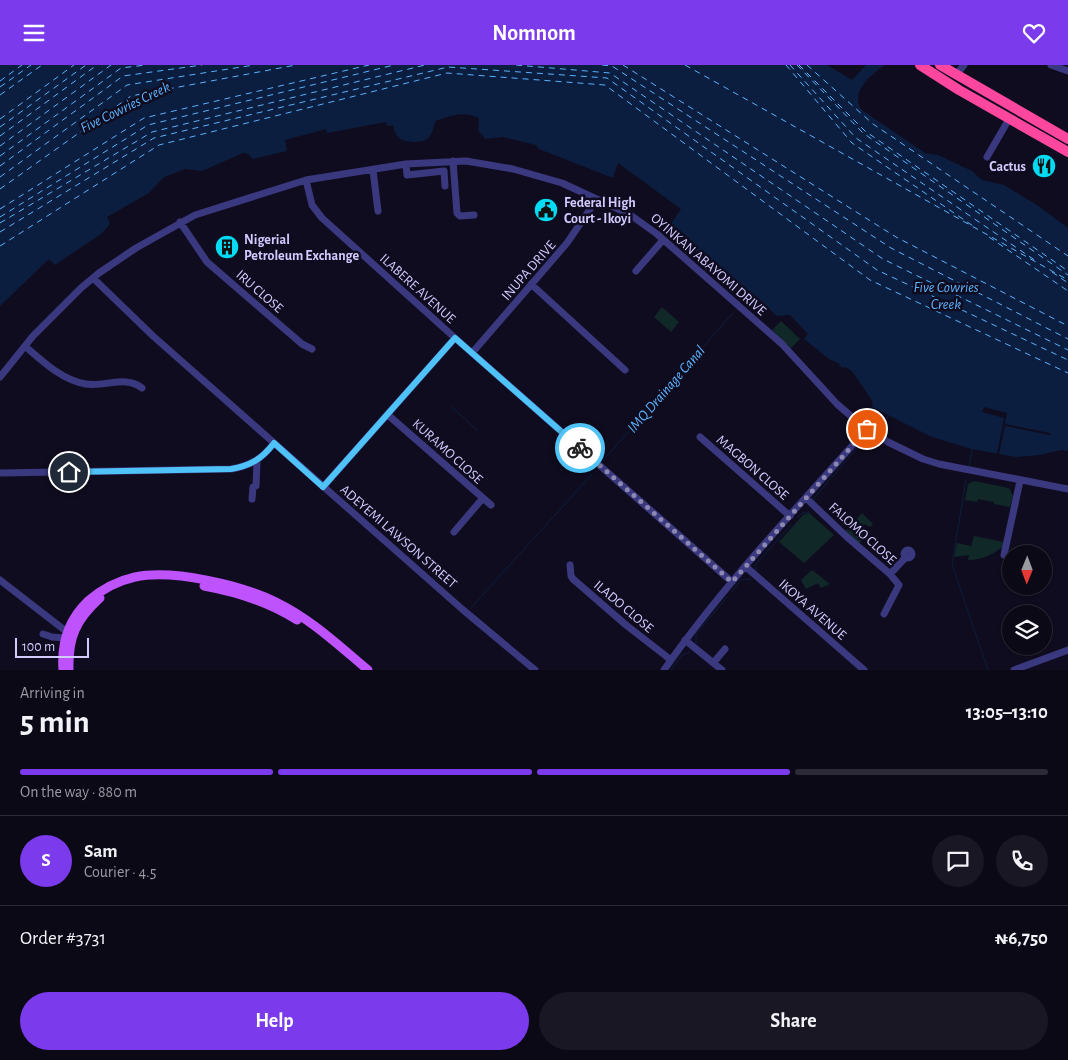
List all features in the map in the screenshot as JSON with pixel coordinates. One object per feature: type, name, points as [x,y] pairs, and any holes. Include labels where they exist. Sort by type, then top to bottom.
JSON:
[{"type":"highway","points":[[940,65],[1068,139]]},
{"type":"highway","points":[[925,67],[1009,119],[1068,152]]},
{"type":"main road","points":[[63,670],[68,634],[75,615],[102,589],[118,582],[143,576],[186,577],[220,582],[266,597],[290,609],[320,629],[368,670]]},
{"type":"main road","points":[[69,670],[70,647],[68,634],[84,614],[107,594],[121,587],[151,581],[194,584],[258,600],[280,610],[311,629],[360,670]]},
{"type":"street","points":[[956,75],[964,65]]},
{"type":"street","points":[[1051,65],[1068,71]]},
{"type":"street","points":[[987,157],[1009,119]]},
{"type":"street","points":[[453,161],[457,213],[460,216],[474,215]]},
{"type":"street","name":"OYINKAN ABAYOMI DRIVE","points":[[0,377],[25,345],[56,312],[93,278],[136,248],[195,215],[306,180],[406,164],[453,161],[480,162],[562,183],[629,214],[644,224],[782,344],[837,404],[867,429],[905,451],[939,464],[1068,489]]},
{"type":"street","points":[[406,164],[407,175],[444,171],[445,186]]},
{"type":"street","points":[[373,170],[378,211]]},
{"type":"street","name":"ILABERE AVENUE","points":[[306,180],[312,205],[322,218],[732,582]]},
{"type":"street","name":"INUPA DRIVE","points":[[472,353],[567,243],[597,199]]},
{"type":"street","name":"IRU CLOSE","points":[[180,222],[211,265],[302,344],[312,349]]},
{"type":"street","points":[[636,271],[663,240]]},
{"type":"street","name":"ADEYEMI LAWSON STREET","points":[[93,278],[153,336],[323,487],[462,609],[535,670]]},
{"type":"street","points":[[532,284],[625,370]]},
{"type":"street","points":[[323,487],[455,338]]},
{"type":"street","points":[[25,345],[57,372],[76,382],[102,385],[130,381],[142,387]]},
{"type":"street","name":"KURAMO CLOSE","points":[[388,415],[491,505]]},
{"type":"street","points":[[664,670],[685,640],[732,582],[867,429]]},
{"type":"street","name":"MAGBON CLOSE","points":[[700,437],[790,516]]},
{"type":"street","points":[[0,473],[221,470],[242,467],[257,461],[274,443]]},
{"type":"street","points":[[252,499],[252,487],[256,486],[257,461]]},
{"type":"street","points":[[1006,545],[1020,481]]},
{"type":"street","points":[[454,532],[483,498]]},
{"type":"street","name":"FALOMO CLOSE","points":[[806,498],[900,585],[884,614]]},
{"type":"street","points":[[890,574],[906,557]]},
{"type":"street","name":"ILADO CLOSE","points":[[570,565],[570,573],[573,579],[626,625],[671,660]]},
{"type":"street","name":"IKOYA AVENUE","points":[[746,567],[864,670]]},
{"type":"street","points":[[0,580],[68,634]]},
{"type":"street","points":[[43,634],[52,637],[68,634]]},
{"type":"street","points":[[685,640],[722,670]]},
{"type":"street","points":[[714,662],[725,649]]},
{"type":"street","points":[[1014,670],[1068,650]]},
{"type":"green space","points":[[662,307],[679,322],[671,332],[654,317]]},
{"type":"green space","points":[[781,321],[800,339],[791,348],[772,330]]},
{"type":"green space","points":[[974,481],[1009,488],[1013,496],[1010,507],[978,499],[977,502],[965,500],[968,484]]},
{"type":"green space","points":[[809,513],[834,535],[804,563],[779,542],[803,515]]},
{"type":"green space","points":[[862,513],[873,524],[870,527],[865,524],[859,531],[865,537],[858,545],[844,533]]},
{"type":"green space","points":[[974,536],[1004,542],[1002,548],[982,558],[968,560],[969,555],[954,557],[957,543],[971,546]]},
{"type":"green space","points":[[812,570],[830,584],[821,588],[818,583],[806,589],[801,580]]},
{"type":"water","name":"Five Cowries Creek","points":[[0,65],[827,65],[852,80],[866,65],[885,65],[863,84],[858,97],[862,110],[925,153],[938,155],[972,171],[982,180],[1004,185],[1037,205],[1068,228],[1068,451],[1062,450],[1016,457],[972,449],[932,437],[872,407],[871,399],[852,371],[839,366],[840,364],[829,359],[804,339],[808,334],[790,315],[777,316],[751,292],[737,291],[725,281],[717,270],[705,261],[670,225],[681,209],[618,163],[613,178],[539,149],[536,145],[503,137],[485,139],[478,130],[479,118],[463,114],[436,121],[431,135],[423,141],[411,142],[400,139],[393,125],[387,126],[386,122],[327,133],[326,129],[285,140],[287,151],[253,159],[248,154],[243,153],[202,171],[185,169],[164,177],[149,193],[107,217],[110,224],[101,234],[55,265],[49,259],[0,306]]},
{"type":"pier","points":[[984,407],[1007,413],[1005,424],[1050,433],[1050,435],[1005,426],[999,454],[997,454],[1004,418],[982,412]]},
{"type":"waterway","name":"IMQ Drainage Canal","points":[[600,464],[733,313]]},
{"type":"waterway","points":[[452,407],[478,431]]},
{"type":"waterway","points":[[877,432],[888,416]]},
{"type":"waterway","points":[[814,501],[814,498],[862,442],[871,442]]},
{"type":"waterway","points":[[969,467],[972,449]]},
{"type":"waterway","name":"IMQ Drainage Canal","points":[[470,609],[592,474]]},
{"type":"waterway","points":[[966,480],[952,564],[988,670]]},
{"type":"waterway","points":[[798,517],[802,513],[809,512]]},
{"type":"waterway","points":[[756,572],[755,565],[791,525]]},
{"type":"waterway","points":[[731,593],[741,580],[751,579]]},
{"type":"waterway","points":[[696,644],[696,634],[727,597]]},
{"type":"waterway","points":[[671,670],[682,655],[690,652]]},
{"type":"ferry route","points":[[0,81],[22,65]]},
{"type":"ferry route","points":[[0,87],[31,65]]},
{"type":"ferry route","points":[[0,95],[42,65]]},
{"type":"ferry route","points":[[0,119],[74,65]]},
{"type":"ferry route","points":[[0,127],[86,65]]},
{"type":"ferry route","points":[[0,136],[97,65]]},
{"type":"ferry route","points":[[0,146],[111,65]]},
{"type":"ferry route","points":[[0,156],[121,68],[146,65]]},
{"type":"ferry route","points":[[0,166],[123,76],[202,65]]},
{"type":"ferry route","points":[[0,177],[127,85],[254,65]]},
{"type":"ferry route","points":[[0,189],[131,96],[296,65]]},
{"type":"ferry route","points":[[0,209],[144,118],[369,65]]},
{"type":"ferry route","points":[[0,217],[148,125],[394,65]]},
{"type":"ferry route","points":[[0,223],[152,132],[425,65]]},
{"type":"ferry route","points":[[516,65],[610,73],[883,259],[1068,350]]},
{"type":"ferry route","points":[[602,65],[612,66],[891,248],[1068,339]]},
{"type":"ferry route","points":[[623,65],[896,237],[1068,326]]},
{"type":"ferry route","points":[[685,65],[1068,280]]},
{"type":"ferry route","points":[[786,65],[852,143],[973,226]]},
{"type":"ferry route","points":[[790,65],[856,138],[1036,261]]},
{"type":"ferry route","points":[[797,65],[863,133],[1068,275]]},
{"type":"ferry route","points":[[799,65],[865,131],[1068,271]]},
{"type":"ferry route","points":[[807,65],[873,124],[1068,256]]},
{"type":"ferry route","points":[[0,232],[154,138],[448,67],[607,78],[877,270],[1068,360]]},
{"type":"ferry route","points":[[0,246],[159,145],[447,73],[605,85],[870,280],[1068,373]]},
{"type":"ferry route","points":[[989,237],[1068,291]]},
{"type":"ferry route","points":[[1052,272],[1068,283]]},
{"type":"way so far","points":[[580,448],[732,582],[867,429]]},
{"type":"place","name":"Cactus","points":[[1044,166]]},
{"type":"place","name":"Federal High Court - Ikoyi","points":[[546,210]]},
{"type":"place","name":"Nigerial Petroleum Exchange","points":[[227,247]]},
{"type":"route","points":[[69,472],[231,469],[257,461],[274,443],[323,487],[455,338],[580,448]]}]
